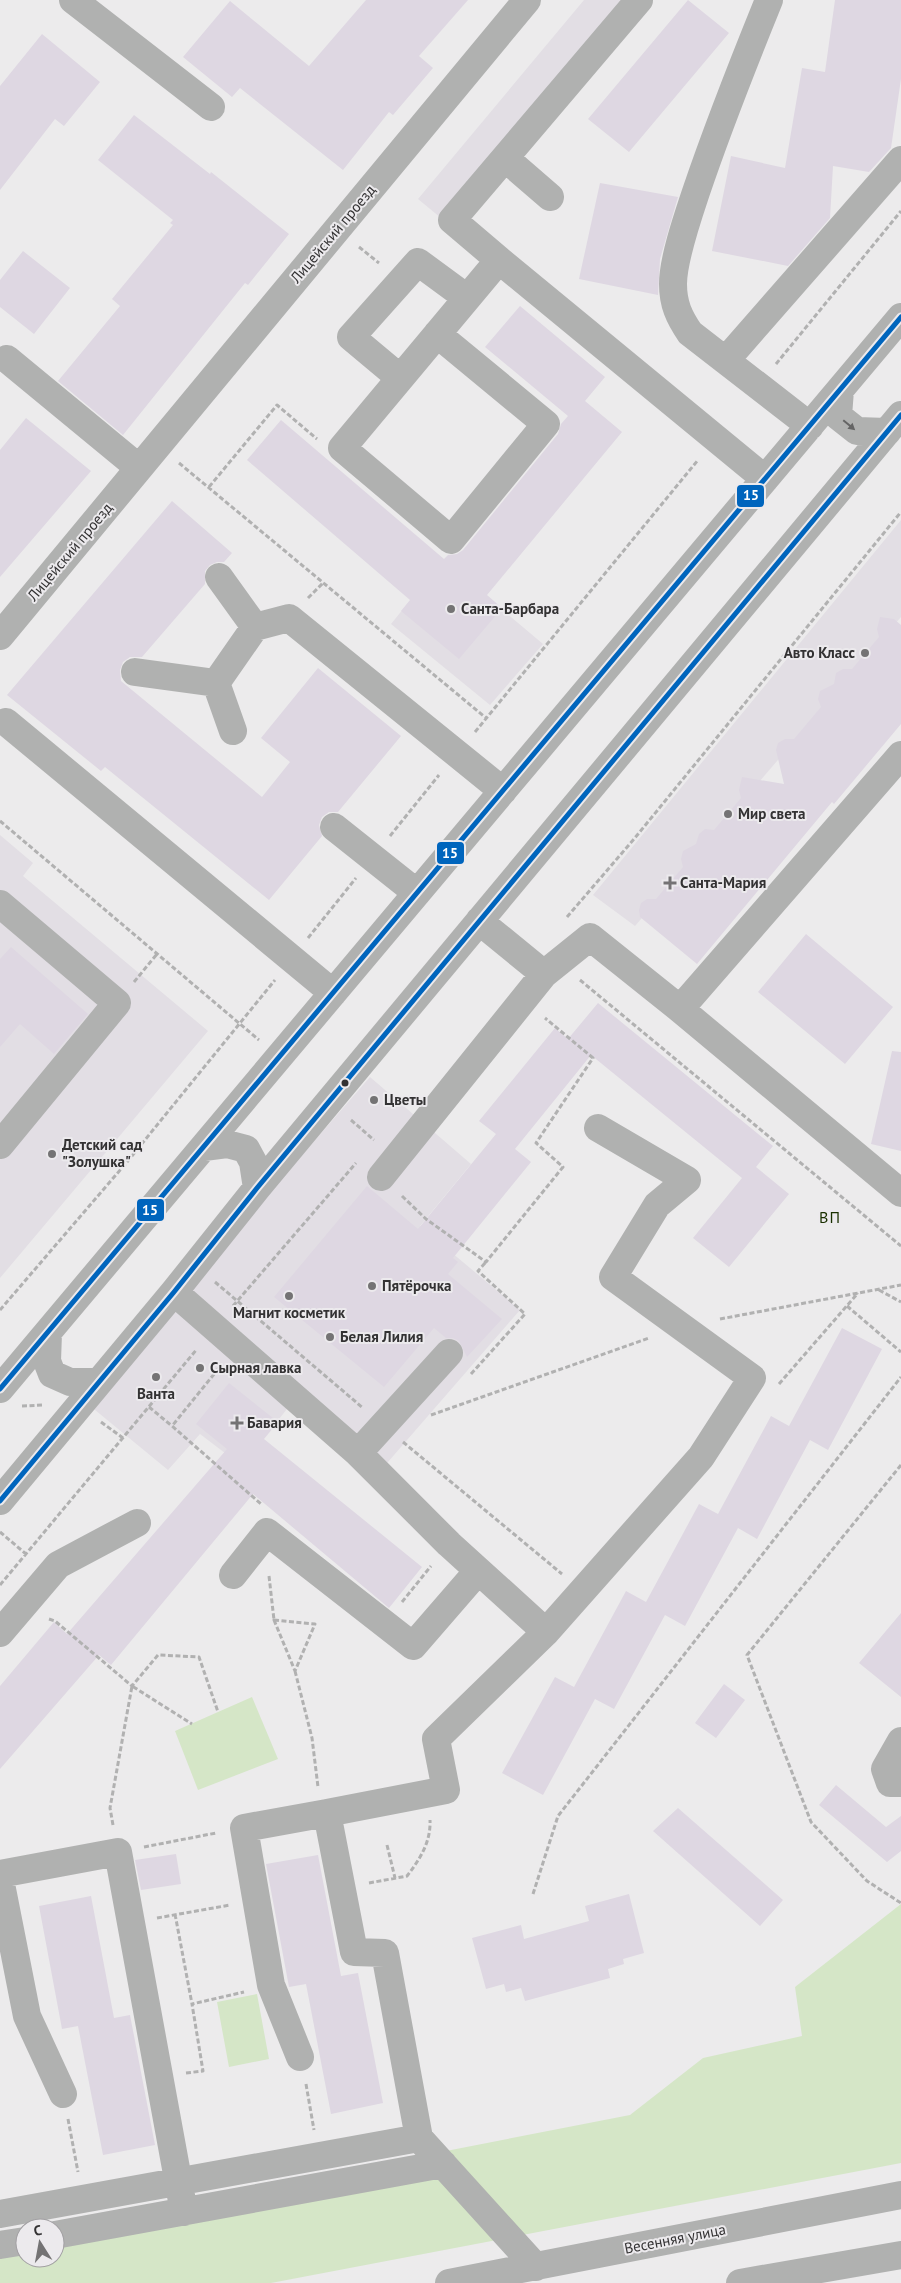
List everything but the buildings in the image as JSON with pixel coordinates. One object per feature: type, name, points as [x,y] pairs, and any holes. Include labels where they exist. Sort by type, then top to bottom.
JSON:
[{"type":"street","points":[[74,0],[211,107]]},
{"type":"street","name":"Лицейский проезд","points":[[0,636],[527,0]]},
{"type":"street","points":[[639,0],[452,220],[765,479]]},
{"type":"street","points":[[769,0],[719,122],[686,224],[673,282],[674,298],[678,316],[690,333],[810,426]]},
{"type":"street","points":[[505,158],[550,197]]},
{"type":"street","points":[[726,360],[901,160]]},
{"type":"street","points":[[437,334],[546,424],[451,540],[342,448],[400,378],[437,334],[500,260]]},
{"type":"street","points":[[400,378],[352,337],[418,262],[468,298]]},
{"type":"street","points":[[0,1389],[901,317]]},
{"type":"street","points":[[6,359],[139,468]]},
{"type":"street","points":[[840,390],[838,416],[857,431],[894,423]]},
{"type":"street","points":[[0,1500],[174,1292],[257,1188],[894,423]]},
{"type":"street","points":[[219,577],[255,627]]},
{"type":"street","points":[[216,683],[255,627],[289,618],[503,791]]},
{"type":"street","points":[[135,672],[216,683]]},
{"type":"street","points":[[216,683],[233,731]]},
{"type":"street","points":[[6,722],[333,993]]},
{"type":"street","points":[[680,1009],[901,755]]},
{"type":"street","points":[[334,827],[417,893]]},
{"type":"street","points":[[0,904],[117,1003],[0,1145]]},
{"type":"street","points":[[479,921],[551,968]]},
{"type":"street","points":[[381,1177],[551,968],[590,937],[680,1009],[901,1193]]},
{"type":"street","points":[[300,2056],[271,1985],[244,1828],[446,1790],[436,1739],[546,1632],[701,1457],[752,1378],[613,1277],[657,1205],[687,1180],[598,1128]]},
{"type":"street","points":[[204,1147],[227,1144],[246,1149],[253,1162],[257,1188]]},
{"type":"street","points":[[174,1292],[358,1454],[449,1544],[546,1632]]},
{"type":"street","points":[[48,1333],[47,1361],[52,1374],[70,1382],[99,1382]]},
{"type":"street","points":[[358,1454],[449,1353]]},
{"type":"street","points":[[0,1633],[58,1565],[137,1523]]},
{"type":"street","points":[[233,1575],[267,1532],[413,1646],[478,1570]]},
{"type":"street","points":[[901,1741],[885,1768],[890,1783],[901,1783]]},
{"type":"street","points":[[322,1814],[342,1889],[354,1952],[385,1953],[419,2138],[536,2267]]},
{"type":"street","points":[[0,1874],[118,1852],[184,2212]]},
{"type":"street","points":[[0,1879],[27,2016],[63,2094]]},
{"type":"street","points":[[0,2214],[419,2138]]},
{"type":"street","points":[[65,2233],[443,2164]]},
{"type":"street","name":"Весенняя улица","points":[[449,2283],[901,2195]]},
{"type":"street","points":[[0,2245],[15,2243]]},
{"type":"street","points":[[740,2283],[901,2255]]},
{"type":"path","points":[[337,229],[400,281]]},
{"type":"path","points":[[158,445],[486,718]]},
{"type":"path","points":[[0,821],[245,1028]]},
{"type":"path","points":[[117,1003],[158,954]]},
{"type":"path","points":[[551,968],[901,1246]]},
{"type":"path","points":[[467,1378],[525,1314],[478,1271],[562,1167],[536,1143],[592,1058],[552,1025],[526,997]]},
{"type":"path","points":[[381,1177],[426,1219],[486,1262]]},
{"type":"path","points":[[425,1417],[682,1326],[901,1285]]},
{"type":"path","points":[[879,1289],[901,1302]]},
{"type":"path","points":[[238,1301],[582,1591]]},
{"type":"path","points":[[847,1306],[901,1352]]},
{"type":"path","points":[[172,1426],[223,1364]]},
{"type":"path","points":[[533,1894],[558,1816],[901,1378]]},
{"type":"path","points":[[149,1407],[261,1504],[269,1521],[267,1532]]},
{"type":"path","points":[[434,1414],[441,1407]]},
{"type":"path","points":[[901,1465],[747,1655],[811,1822],[867,1881],[901,1903]]},
{"type":"path","points":[[0,1532],[26,1554],[58,1565]]},
{"type":"path","points":[[385,1624],[449,1544]]},
{"type":"path","points":[[21,1608],[55,1621],[132,1686],[192,1724]]},
{"type":"path","points":[[295,1671],[315,1624],[274,1620],[295,1671],[312,1738],[322,1814]]},
{"type":"path","points":[[218,1712],[199,1657],[158,1655],[132,1686],[110,1808],[118,1852],[244,1828]]},
{"type":"path","points":[[342,1889],[407,1876],[424,1855],[430,1828],[428,1794]]},
{"type":"path","points":[[387,1845],[395,1878]]},
{"type":"path","points":[[132,1922],[256,1900]]},
{"type":"path","points":[[160,2077],[204,2071],[175,1914]]},
{"type":"path","points":[[192,2004],[271,1985]]},
{"type":"path","points":[[300,2056],[319,2156]]},
{"type":"path","points":[[63,2094],[83,2199]]},
{"type":"shaded area","points":[[584,0],[625,0],[441,218],[418,199]]},
{"type":"shaded area","points":[[901,520],[901,617],[635,926],[593,895]]},
{"type":"shaded area","points":[[443,560],[543,644],[490,705],[391,624]]},
{"type":"shaded area","name":"Детский сад \"Золушка\"","points":[[0,835],[33,863],[23,876],[208,1031],[0,1278]]},
{"type":"shaded area","points":[[370,1077],[471,1164],[420,1226],[520,1310],[381,1470],[298,1395],[242,1466],[200,1434],[168,1470],[89,1405],[228,1240]]},
{"type":"green space","points":[[252,1697],[278,1759],[198,1790],[175,1731]]},
{"type":"green space","points":[[901,1904],[901,2163],[271,2283],[0,2283],[0,2238],[15,2235],[15,2268],[65,2268],[65,2225],[630,2115],[703,2058],[802,2036],[795,1987]]},
{"type":"green space","points":[[257,1994],[269,2059],[229,2067],[217,2002]]},
{"type":"transit line","name":"15","points":[[0,1389],[901,317]]},
{"type":"transit line","name":"15","points":[[0,1501],[174,1292],[257,1188],[901,415]]},
{"type":"place","name":"Санта-Барбара","points":[[451,609]]},
{"type":"place","name":"Авто Класс","points":[[865,653]]},
{"type":"place","name":"Мир света","points":[[728,814]]},
{"type":"place","name":"Санта-Мария","points":[[670,883]]},
{"type":"place","name":"Цветы","points":[[374,1100]]},
{"type":"place","name":"Детский сад \"Золушка\"","points":[[52,1154]]},
{"type":"place","name":"Пятёрочка","points":[[372,1286]]},
{"type":"place","name":"Магнит косметик","points":[[289,1296]]},
{"type":"place","name":"Белая Лилия","points":[[330,1337]]},
{"type":"place","name":"Сырная лавка","points":[[200,1368]]},
{"type":"place","name":"Ванта","points":[[156,1377]]},
{"type":"place","name":"Бавария","points":[[237,1423]]},
{"type":"district","name":"ВП","points":[[830,1217]]}]
